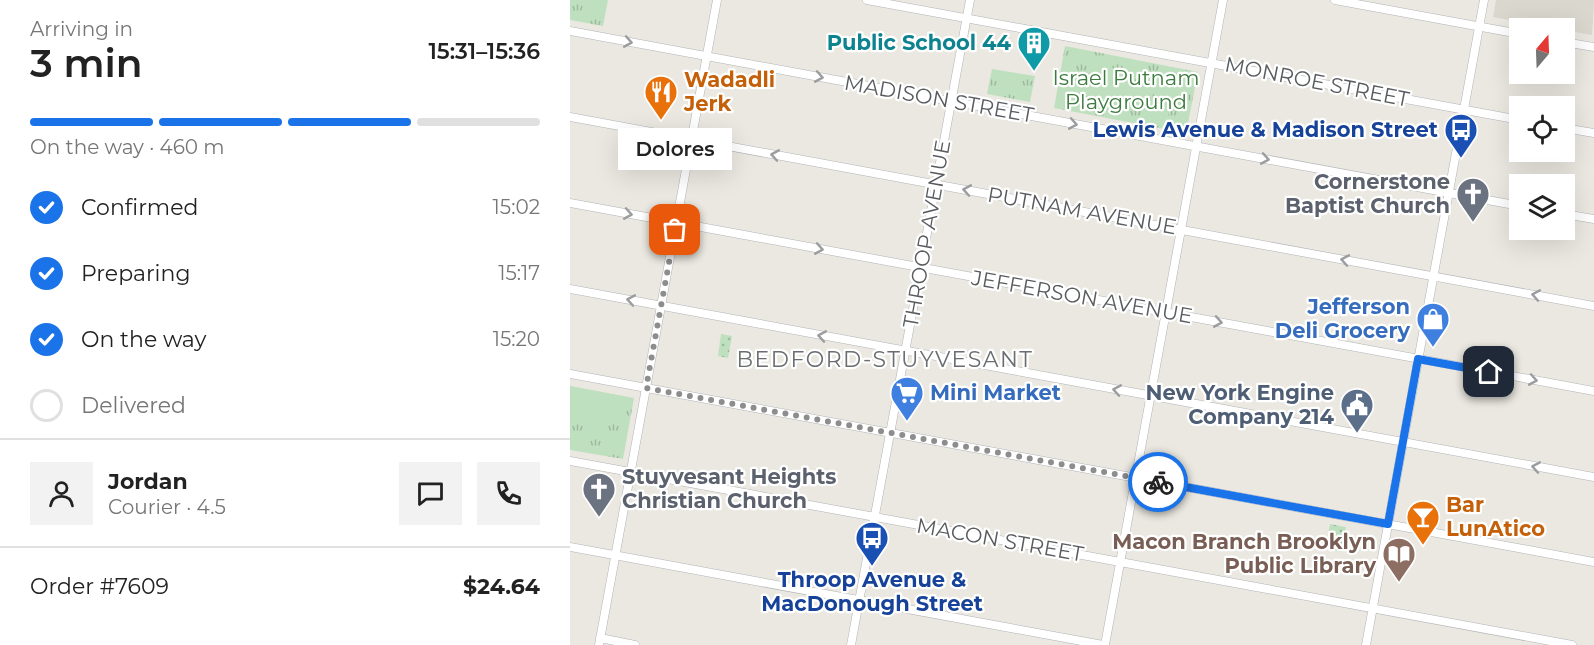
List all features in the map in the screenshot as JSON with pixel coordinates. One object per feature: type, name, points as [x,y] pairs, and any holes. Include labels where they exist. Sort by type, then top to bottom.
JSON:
[{"type":"street","points":[[635,645],[599,642],[717,0]]},
{"type":"street","name":"MONROE STREET","points":[[867,0],[1509,118]]},
{"type":"street","name":"THROOP AVENUE","points":[[851,645],[970,0]]},
{"type":"street","points":[[570,547],[1104,645],[1223,0]]},
{"type":"street","points":[[1335,0],[1509,32]]},
{"type":"street","points":[[1366,645],[1484,0]]},
{"type":"street","name":"MADISON STREET","points":[[570,31],[1509,204]]},
{"type":"street","points":[[1575,44],[1594,48]]},
{"type":"street","name":"PUTNAM AVENUE","points":[[570,117],[1594,306]]},
{"type":"street","points":[[1575,130],[1594,133]]},
{"type":"street","name":"JEFFERSON AVENUE","points":[[570,203],[1594,391]]},
{"type":"street","points":[[1575,216],[1594,219]]},
{"type":"street","points":[[570,289],[1594,477]]},
{"type":"street","points":[[570,374],[1594,562]]},
{"type":"street","name":"MACON STREET","points":[[570,461],[1572,645]]},
{"type":"shaded area","points":[[1496,0],[1594,0],[1592,35],[1575,32],[1575,18],[1509,18],[1509,20],[1493,17]]},
{"type":"green space","points":[[570,0],[608,0],[603,26],[570,20]]},
{"type":"green space","name":"Israel Putnam Playground","points":[[1065,46],[1198,72],[1186,133],[1054,108]]},
{"type":"green space","points":[[992,69],[1035,76],[1030,102],[987,94]]},
{"type":"green space","points":[[1103,82],[1113,85],[1119,91],[1120,100],[1116,110],[1093,105],[1097,84]]},
{"type":"green space","points":[[1147,107],[1169,111],[1167,123],[1145,119]]},
{"type":"green space","points":[[721,334],[732,336],[728,358],[718,356]]},
{"type":"green space","points":[[570,386],[634,398],[623,459],[570,450]]},
{"type":"green space","points":[[570,386],[620,396],[616,420],[570,412]]},
{"type":"green space","points":[[1330,524],[1346,527],[1342,552],[1326,549]]},
{"type":"way so far","points":[[675,230],[646,388],[1158,482]]},
{"type":"place","name":"Public School 44","points":[[1034,72]]},
{"type":"place","name":"Wadadli Jerk","points":[[661,121]]},
{"type":"place","name":"Lewis Avenue & Madison Street","points":[[1461,159]]},
{"type":"place","name":"Cornerstone Baptist Church","points":[[1473,223]]},
{"type":"place","name":"Dolores","points":[[675,230]]},
{"type":"place","name":"Jefferson Deli Grocery","points":[[1433,348]]},
{"type":"place","name":"Mini Market","points":[[907,422]]},
{"type":"place","name":"New York Engine Company 214","points":[[1357,434]]},
{"type":"place","name":"Stuyvesant Heights Christian Church","points":[[599,518]]},
{"type":"place","name":"Bar LunAtico","points":[[1423,546]]},
{"type":"place","name":"Throop Avenue & MacDonough Street","points":[[872,567]]},
{"type":"place","name":"Macon Branch Brooklyn Public Library","points":[[1399,583]]},
{"type":"district","name":"BEDFORD-STUYVESANT","points":[[885,359]]},
{"type":"route","points":[[1158,482],[1388,524],[1418,359],[1489,372]]}]
